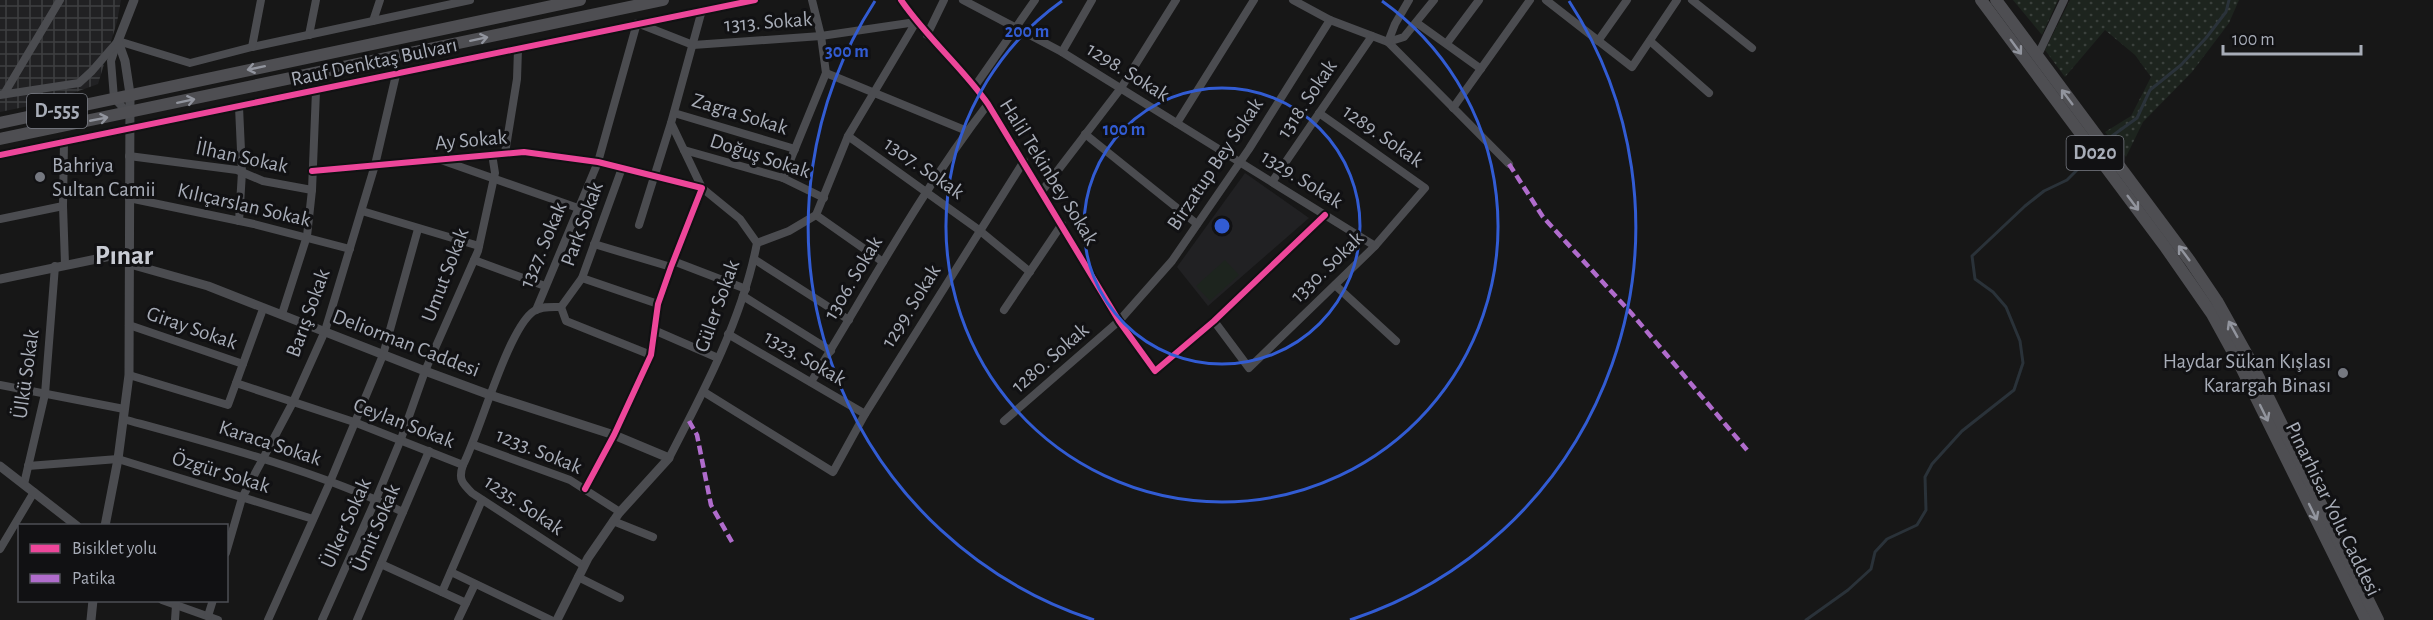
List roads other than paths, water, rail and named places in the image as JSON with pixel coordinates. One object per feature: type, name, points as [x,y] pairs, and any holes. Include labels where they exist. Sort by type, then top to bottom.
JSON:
[{"type":"highway","name":"Rauf Denktaş Bulvarı","points":[[0,123],[580,0]]},
{"type":"highway","name":"Rauf Denktaş Bulvarı","points":[[0,139],[663,0]]},
{"type":"highway","name":"Pınarhisar Yolu Caddesi","points":[[1982,0],[2173,257],[2212,314],[2240,365],[2366,620]]},
{"type":"highway","name":"Pınarhisar Yolu Caddesi","points":[[1996,0],[2190,261],[2221,308],[2260,380],[2378,620]]},
{"type":"street","points":[[2,94],[60,0]]},
{"type":"street","points":[[128,113],[114,98],[111,61],[134,0]]},
{"type":"street","points":[[252,47],[261,0]]},
{"type":"street","points":[[309,35],[316,0]]},
{"type":"street","points":[[373,21],[380,0]]},
{"type":"street","points":[[118,41],[190,63],[448,2],[470,0]]},
{"type":"street","name":"Rauf Denktaş Bulvarı","points":[[0,155],[755,0]]},
{"type":"street","points":[[783,178],[826,73],[821,36],[812,0]]},
{"type":"street","name":"Halil Tekinbey Sokak","points":[[901,0],[916,22],[975,86],[988,104],[1119,321],[1155,371],[1214,321]]},
{"type":"street","points":[[927,34],[944,0]]},
{"type":"street","name":"1298. Sokak","points":[[963,0],[1062,52],[1240,162]]},
{"type":"street","points":[[975,86],[1035,0]]},
{"type":"street","points":[[1062,52],[1092,0]]},
{"type":"street","points":[[1042,191],[1121,88],[1176,0]]},
{"type":"street","points":[[1177,123],[1254,0]]},
{"type":"street","points":[[1293,0],[1330,20],[1389,42],[1509,164]]},
{"type":"street","points":[[1389,42],[1395,24],[1409,0]]},
{"type":"street","points":[[1389,42],[1404,37],[1434,0]]},
{"type":"street","points":[[1447,43],[1479,0]]},
{"type":"street","points":[[1453,108],[1530,0]]},
{"type":"street","points":[[1546,0],[1632,67],[1677,0]]},
{"type":"street","points":[[1598,41],[1627,0]]},
{"type":"street","points":[[1692,0],[1752,48]]},
{"type":"street","points":[[2037,57],[2064,0]]},
{"type":"street","points":[[639,225],[674,113],[702,10]]},
{"type":"street","name":"Birzatup Bey Sokak","points":[[1119,321],[1172,261],[1240,162],[1330,20]]},
{"type":"street","points":[[757,243],[789,231],[816,215],[848,136],[916,22]]},
{"type":"street","name":"1313. Sokak","points":[[693,45],[821,36],[916,22]]},
{"type":"street","points":[[1417,22],[1481,69]]},
{"type":"street","points":[[638,23],[693,45]]},
{"type":"street","name":"1327. Sokak","points":[[536,310],[598,162],[638,23]]},
{"type":"street","name":"1318. Sokak","points":[[1272,182],[1372,36]]},
{"type":"street","points":[[2,94],[79,83],[118,41]]},
{"type":"street","points":[[105,524],[118,459],[129,375],[128,113],[130,94],[125,61],[118,41]]},
{"type":"street","points":[[1650,41],[1709,93]]},
{"type":"street","points":[[506,153],[517,79],[518,49]]},
{"type":"street","points":[[826,73],[967,131]]},
{"type":"street","name":"Barış Sokak","points":[[228,546],[242,498],[293,402],[325,331],[375,165],[396,75]]},
{"type":"street","points":[[282,314],[307,237],[312,190],[316,91]]},
{"type":"street","name":"1306. Sokak","points":[[811,382],[926,192],[988,104]]},
{"type":"street","points":[[239,106],[242,172],[240,221]]},
{"type":"street","name":"Zagra Sokak","points":[[674,113],[795,149]]},
{"type":"street","name":"1289. Sokak","points":[[1319,113],[1425,188]]},
{"type":"street","name":"Güler Sokak","points":[[669,458],[704,392],[745,293],[757,243],[740,219],[702,188],[671,123]]},
{"type":"street","points":[[1085,134],[1197,224]]},
{"type":"street","name":"1307. Sokak","points":[[848,136],[980,230],[1030,272]]},
{"type":"street","name":"Ülkü Sokak","points":[[24,484],[45,394],[60,265],[64,141]]},
{"type":"street","name":"Doğuş Sokak","points":[[684,150],[783,178],[824,198]]},
{"type":"street","name":"Ay Sokak","points":[[312,171],[524,152],[598,162],[702,188]]},
{"type":"street","name":"Umut Sokak","points":[[401,439],[425,371],[479,246],[493,180],[492,154]]},
{"type":"street","name":"İlhan Sokak","points":[[129,156],[242,172],[263,181],[312,190]]},
{"type":"street","points":[[438,159],[578,208]]},
{"type":"street","name":"1299. Sokak","points":[[704,392],[833,472],[865,414],[1024,161]]},
{"type":"street","name":"1329. Sokak","points":[[1240,162],[1375,246]]},
{"type":"street","name":"Park Sokak","points":[[561,307],[582,278],[622,168]]},
{"type":"street","points":[[585,489],[614,435],[651,355],[658,304],[702,188]]},
{"type":"street","name":"1330. Sokak","points":[[1214,321],[1249,368],[1375,246],[1425,188]]},
{"type":"street","name":"Kılıçarslan Sokak","points":[[129,198],[240,221],[350,249]]},
{"type":"street","points":[[0,219],[63,206]]},
{"type":"street","points":[[362,211],[479,246]]},
{"type":"street","points":[[816,215],[883,262]]},
{"type":"street","points":[[1214,321],[1325,215]]},
{"type":"street","points":[[1004,310],[1062,224]]},
{"type":"street","points":[[268,620],[330,482],[383,355],[418,229]]},
{"type":"street","points":[[594,244],[672,264],[745,293],[831,351]]},
{"type":"street","points":[[0,279],[129,252]]},
{"type":"street","points":[[474,260],[545,286]]},
{"type":"street","points":[[754,260],[849,320]]},
{"type":"street","name":"Deliorman Caddesi","points":[[130,264],[208,286],[425,371],[490,395],[614,435],[669,458]]},
{"type":"street","points":[[582,278],[658,304]]},
{"type":"street","points":[[1335,285],[1395,341]]},
{"type":"street","points":[[490,395],[522,321],[536,310],[547,306],[561,307],[566,321],[651,355]]},
{"type":"street","points":[[129,375],[228,405],[262,309]]},
{"type":"street","name":"1280. Sokak","points":[[1004,422],[1119,321]]},
{"type":"street","name":"Giray Sokak","points":[[129,325],[243,364]]},
{"type":"street","points":[[656,331],[718,358]]},
{"type":"street","name":"1323. Sokak","points":[[728,334],[865,414]]},
{"type":"street","name":"Ceylan Sokak","points":[[236,383],[354,422],[464,465],[474,445],[490,395]]},
{"type":"street","name":"Karaca Sokak","points":[[0,385],[124,414],[263,458],[403,512]]},
{"type":"street","name":"Ülker Sokak","points":[[322,620],[401,439]]},
{"type":"street","name":"1233. Sokak","points":[[474,445],[551,472],[585,489],[621,512]]},
{"type":"street","name":"Ümit Sokak","points":[[357,620],[429,451]]},
{"type":"street","points":[[451,572],[558,619],[584,566],[614,521],[669,458]]},
{"type":"street","points":[[28,466],[118,459]]},
{"type":"street","name":"Özgür Sokak","points":[[118,459],[313,519]]},
{"type":"street","name":"1235. Sokak","points":[[464,465],[460,475],[461,482],[482,500],[584,566]]},
{"type":"street","points":[[0,466],[76,524]]},
{"type":"street","points":[[0,549],[34,492]]},
{"type":"street","points":[[442,592],[482,500]]},
{"type":"street","points":[[614,521],[653,537]]},
{"type":"street","points":[[381,564],[466,603]]},
{"type":"street","points":[[578,577],[620,598]]},
{"type":"street","points":[[458,620],[475,584]]},
{"type":"street","points":[[91,620],[93,602]]},
{"type":"street","points":[[167,602],[218,620]]},
{"type":"street","points":[[208,616],[212,602]]},
{"type":"street","points":[[175,620],[176,606]]},
{"type":"waterway","points":[[2112,136],[2137,118],[2150,90],[2181,65],[2206,38],[2226,12],[2229,0]]},
{"type":"waterway","points":[[1806,620],[1848,590],[1871,569],[1875,552],[1887,539],[1917,525],[1926,510],[1925,477],[1932,464],[1962,431],[2014,390],[2023,363],[2020,341],[2006,307],[1993,292],[1975,279],[1972,256],[2025,206],[2044,191],[2067,180],[2082,165]]},
{"type":"place","name":"Bahriya Sultan Camii","points":[[40,177]]},
{"type":"place","name":"Haydar Sükan Kışlası Karargah Binası","points":[[2343,373]]},
{"type":"district","name":"Pınar","points":[[124,255]]}]
